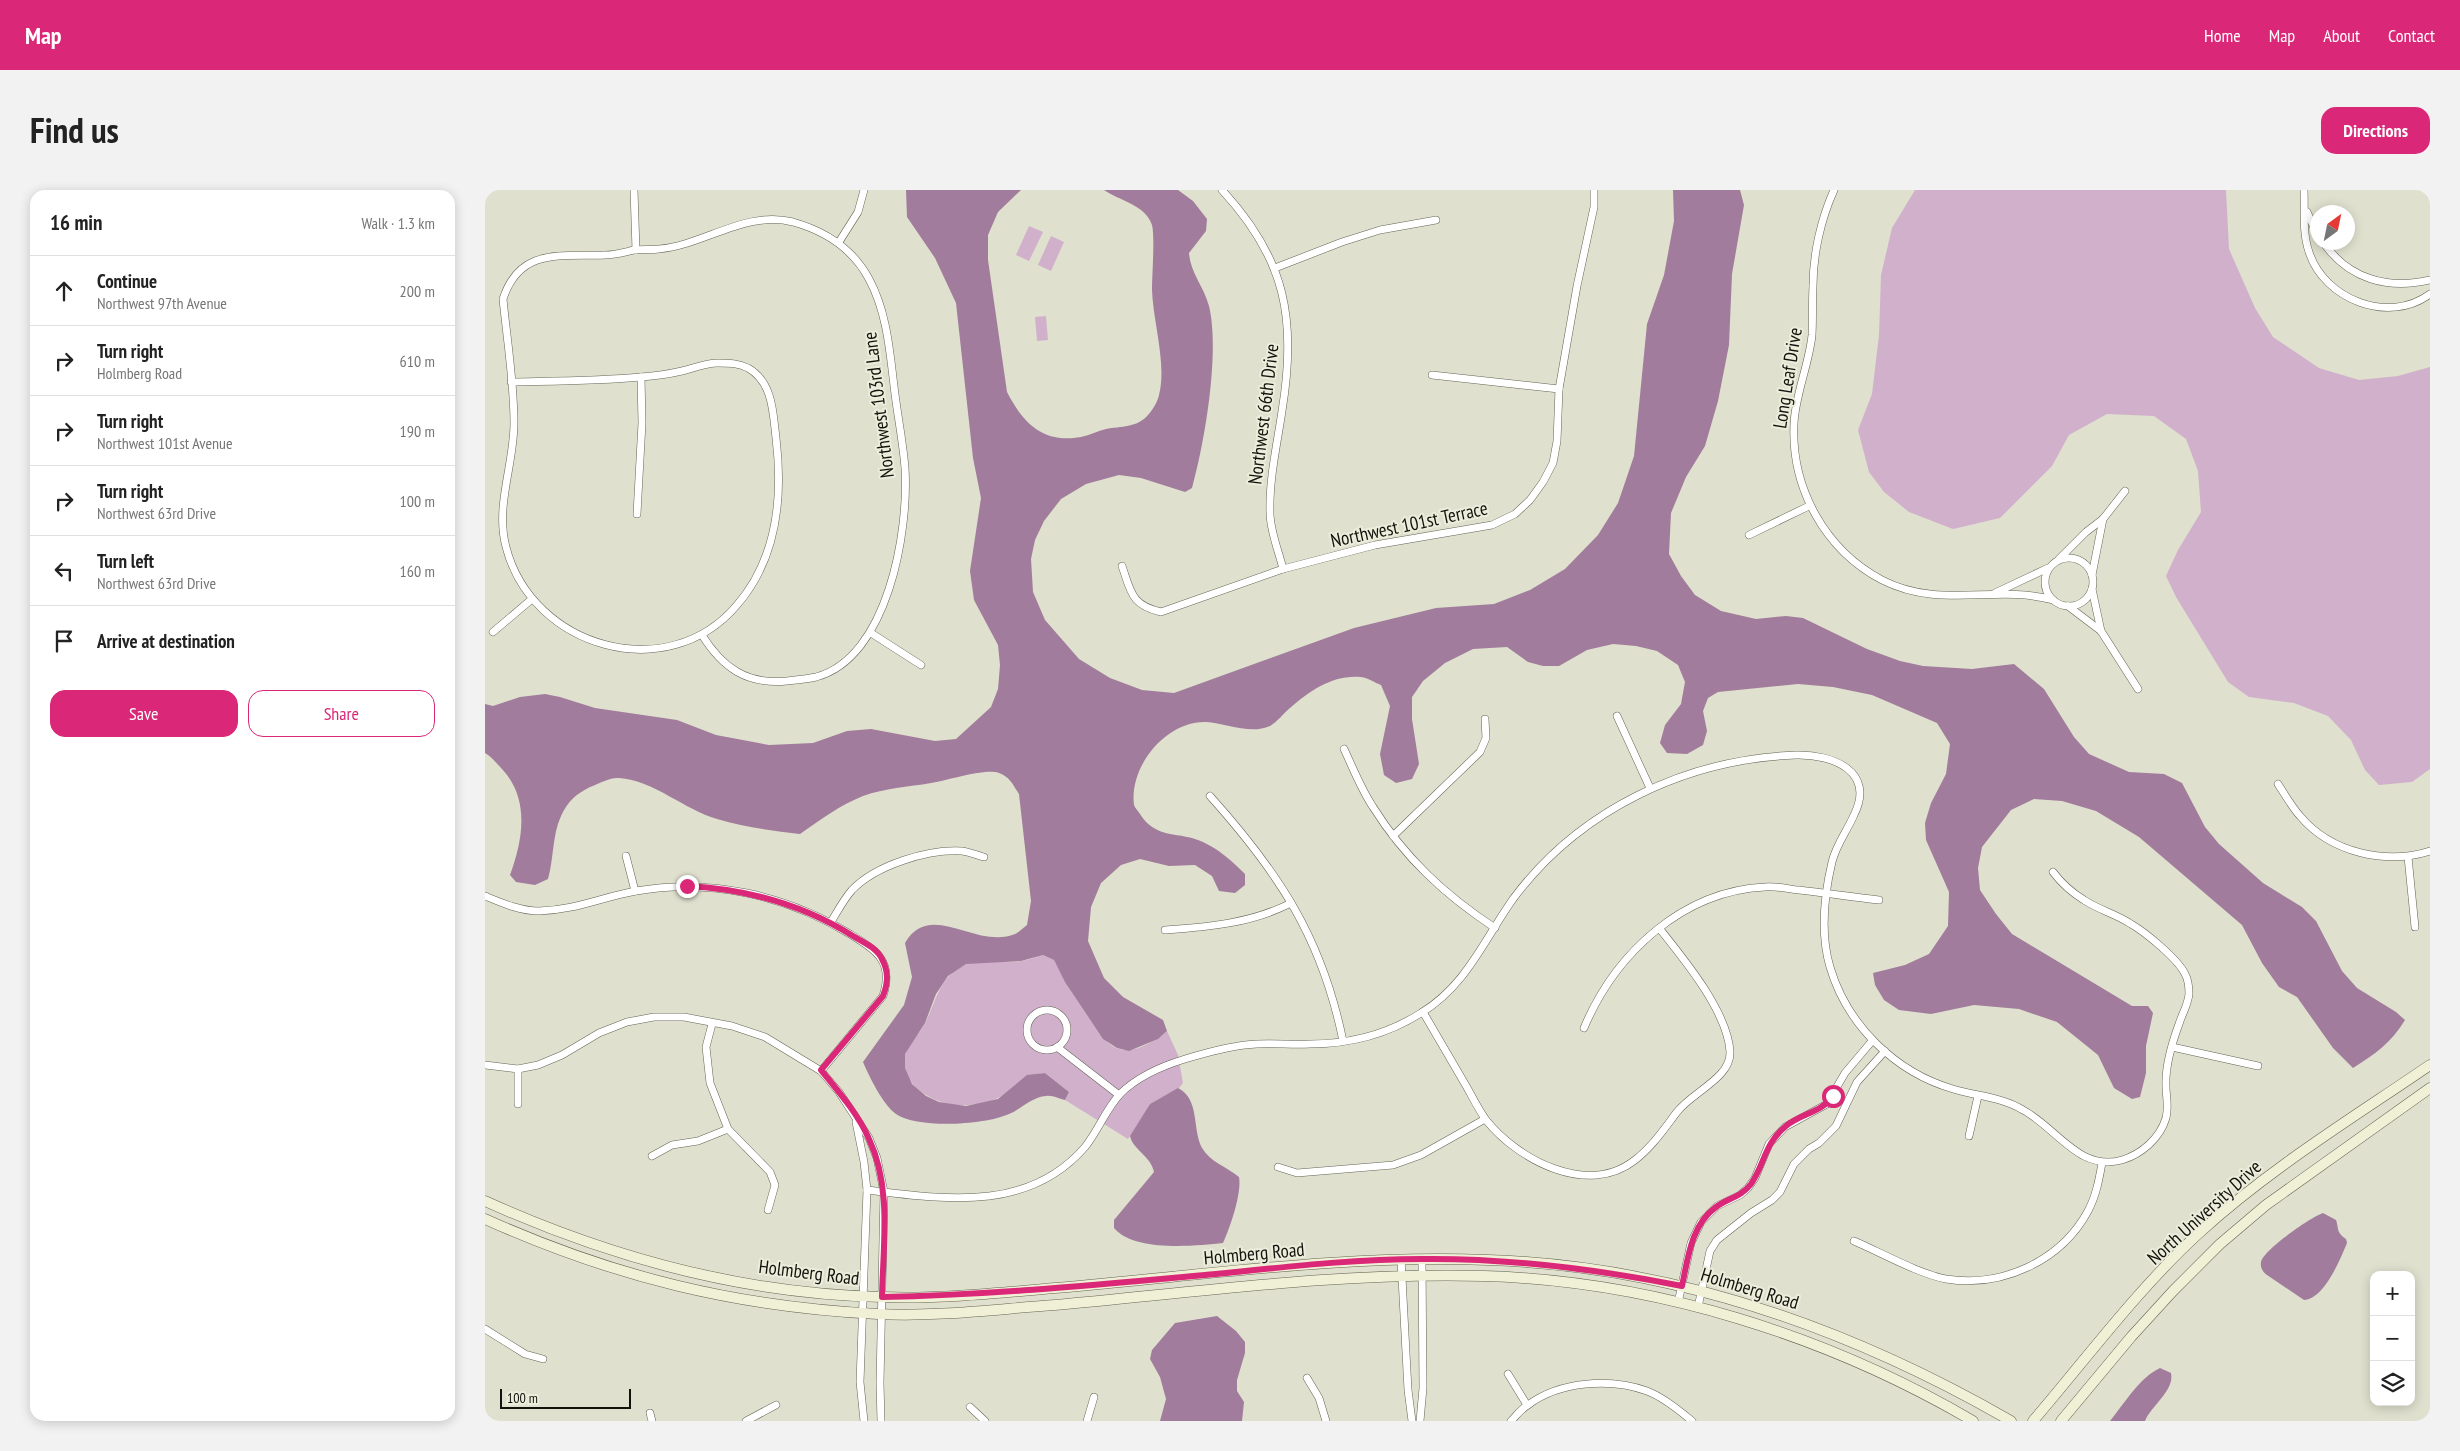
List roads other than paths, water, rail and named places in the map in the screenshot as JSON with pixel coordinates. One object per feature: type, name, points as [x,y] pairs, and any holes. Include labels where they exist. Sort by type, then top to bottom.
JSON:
[{"type":"street","points":[[634,190],[636,250]]},
{"type":"street","points":[[511,382],[641,377],[715,363],[737,363],[751,370],[762,380],[770,395],[778,460],[779,497],[774,528],[764,560],[737,605],[701,635],[655,650],[600,645],[573,634],[532,599],[515,572],[506,547],[502,521],[504,492],[513,456],[514,421],[503,299],[507,286],[515,274],[528,263],[545,257],[609,255],[636,250],[661,249],[685,244],[745,222],[767,219],[791,221],[839,242],[858,212],[864,190]]},
{"type":"street","name":"Northwest 66th Drive","points":[[1222,190],[1242,211],[1263,242],[1275,268],[1283,296],[1289,329],[1289,362],[1270,485],[1270,516],[1283,569]]},
{"type":"street","name":"Northwest 101st Terrace","points":[[1123,566],[1134,599],[1145,608],[1161,612],[1283,569],[1375,545],[1477,528],[1515,514],[1539,488],[1553,463],[1557,441],[1559,389],[1577,286],[1594,207],[1594,190]]},
{"type":"street","name":"Long Leaf Drive","points":[[1834,190],[1824,217],[1814,266],[1810,353],[1794,423],[1799,468],[1809,506],[1822,527],[1840,548],[1860,565],[1883,580],[1909,590],[1934,596],[2026,594],[2053,600]]},
{"type":"street","points":[[2304,190],[2305,231],[2309,252],[2316,268],[2341,293],[2367,306],[2382,307],[2398,306],[2430,294]]},
{"type":"street","points":[[2305,209],[2310,219]]},
{"type":"street","points":[[1275,268],[1372,232],[1436,220]]},
{"type":"street","name":"Northwest 103rd Lane","points":[[701,635],[715,656],[731,669],[752,678],[776,682],[818,677],[838,666],[871,633],[882,610],[899,549],[905,468],[883,313],[869,279],[839,242]]},
{"type":"street","points":[[2330,250],[2341,263],[2353,272],[2374,281],[2407,285],[2430,280]]},
{"type":"street","points":[[1432,375],[1559,389]]},
{"type":"street","points":[[637,514],[642,423],[641,377]]},
{"type":"street","points":[[2125,491],[2103,519],[2086,532],[2049,568],[2045,574],[2045,588],[2053,600],[2068,606],[2101,631],[2138,689]]},
{"type":"street","points":[[1749,535],[1809,506]]},
{"type":"street","points":[[2101,631],[2092,589],[2092,575],[2103,519]]},
{"type":"street","points":[[2058,560],[2065,558],[2079,560],[2089,569],[2092,575]]},
{"type":"street","name":"Long Leaf Drive","points":[[1990,595],[2049,568]]},
{"type":"street","points":[[2068,606],[2083,601],[2092,589]]},
{"type":"street","points":[[493,632],[532,599]]},
{"type":"street","points":[[871,633],[921,665]]},
{"type":"street","points":[[1617,716],[1651,788]]},
{"type":"street","points":[[1393,836],[1480,752],[1486,738],[1485,719]]},
{"type":"street","points":[[1343,749],[1372,806],[1393,836],[1432,881],[1460,905],[1495,928]]},
{"type":"street","points":[[867,1190],[987,1198],[1014,1193],[1039,1182],[1066,1166],[1086,1146],[1119,1094],[1163,1066],[1224,1048],[1256,1044],[1317,1044],[1372,1036],[1423,1012],[1447,992],[1475,961],[1515,898],[1542,866],[1575,834],[1651,788],[1686,774],[1765,756],[1808,755],[1831,758],[1846,766],[1855,776],[1859,786],[1857,811],[1833,856],[1826,893],[1825,947],[1832,974],[1843,998],[1872,1041],[1922,1077],[1978,1096],[2000,1100],[2017,1106],[2045,1124],[2068,1147],[2082,1156],[2102,1163],[2120,1161],[2137,1154],[2148,1146],[2159,1132],[2167,1116],[2165,1083],[2172,1047],[2188,1002],[2189,988],[2186,974],[2178,964],[2136,926],[2082,899],[2066,888],[2053,872]]},
{"type":"street","points":[[2278,784],[2300,817],[2331,841],[2348,850],[2369,855],[2408,857],[2430,851]]},
{"type":"street","points":[[1210,796],[1250,841],[1278,879],[1306,927],[1336,1010],[1343,1041]]},
{"type":"street","points":[[831,922],[852,891],[885,868],[903,860],[963,851],[984,857]]},
{"type":"street","points":[[626,856],[635,891]]},
{"type":"street","points":[[2408,857],[2415,927]]},
{"type":"street","points":[[485,896],[514,908],[538,911],[589,904],[635,891],[687,886],[723,887],[761,895],[831,922],[873,948],[882,957],[887,970],[887,983],[883,996],[821,1070]]},
{"type":"street","points":[[1583,1028],[1593,1005],[1611,976],[1633,950],[1659,928],[1684,911],[1711,897],[1744,889],[1768,886],[1879,900]]},
{"type":"street","points":[[1165,930],[1212,926],[1269,914],[1291,903]]},
{"type":"street","points":[[1423,1012],[1485,1119],[1503,1140],[1524,1156],[1546,1167],[1569,1173],[1593,1174],[1616,1171],[1634,1161],[1652,1145],[1680,1107],[1697,1091],[1721,1075],[1728,1065],[1730,1052],[1711,999],[1695,973],[1659,928]]},
{"type":"street","points":[[1057,1047],[1063,1043],[1067,1033],[1065,1019],[1050,1011],[1037,1013],[1028,1025],[1030,1040],[1040,1048],[1057,1047],[1119,1094]]},
{"type":"street","points":[[485,1065],[518,1069],[538,1065],[562,1055],[599,1033],[627,1022],[654,1016],[684,1017],[712,1024],[732,1026],[765,1037],[821,1070],[854,1114],[869,1138],[877,1158],[884,1192],[881,1421]]},
{"type":"street","points":[[712,1024],[706,1048],[707,1066],[711,1083],[728,1129],[770,1172],[775,1185],[768,1210]]},
{"type":"street","points":[[1678,1303],[1691,1243],[1701,1222],[1717,1206],[1740,1195],[1747,1188],[1755,1178],[1769,1144],[1785,1127],[1827,1104],[1845,1074],[1872,1041]]},
{"type":"street","points":[[2172,1047],[2258,1066]]},
{"type":"street","points":[[1699,1307],[1710,1251],[1717,1240],[1751,1213],[1772,1200],[1780,1192],[1794,1164],[1836,1126],[1857,1082],[1885,1052]]},
{"type":"street","name":"North University Drive","points":[[2033,1421],[2121,1316],[2198,1235],[2253,1187],[2430,1065]]},
{"type":"street","points":[[518,1069],[518,1104]]},
{"type":"street","name":"North University Drive","points":[[2061,1421],[2137,1331],[2220,1244],[2266,1205],[2430,1088]]},
{"type":"street","points":[[1969,1136],[1978,1096]]},
{"type":"street","points":[[854,1114],[864,1162],[867,1190],[860,1382],[864,1421]]},
{"type":"street","points":[[1279,1167],[1297,1173],[1393,1165],[1421,1155],[1485,1119]]},
{"type":"street","points":[[652,1156],[672,1145],[698,1141],[728,1129]]},
{"type":"street","points":[[1854,1241],[1944,1279],[1967,1281],[2003,1277],[2029,1266],[2063,1245],[2089,1210],[2097,1189],[2102,1163]]},
{"type":"street","name":"Holmberg Road","points":[[485,1202],[578,1240],[632,1257],[690,1272],[768,1286],[863,1296],[882,1297],[1019,1291],[1401,1259],[1491,1260],[1551,1264],[1608,1272],[1701,1290],[1799,1321],[1909,1366],[2011,1421]]},
{"type":"street","name":"Holmberg Road","points":[[485,1219],[570,1255],[629,1274],[686,1289],[762,1303],[882,1315],[1019,1308],[1316,1280],[1402,1276],[1488,1276],[1605,1287],[1699,1307],[1793,1338],[1902,1382],[1973,1421]]},
{"type":"street","points":[[1401,1259],[1408,1390],[1412,1421]]},
{"type":"street","points":[[1420,1421],[1423,1388],[1422,1259]]},
{"type":"street","points":[[485,1329],[525,1354],[543,1359]]},
{"type":"street","points":[[1508,1374],[1527,1405]]},
{"type":"street","points":[[1307,1378],[1319,1398],[1326,1421]]},
{"type":"street","points":[[1511,1421],[1527,1405],[1543,1396],[1565,1388],[1615,1384],[1648,1391],[1670,1404],[1692,1421]]},
{"type":"street","points":[[1087,1421],[1094,1397]]},
{"type":"street","points":[[746,1421],[776,1405]]},
{"type":"street","points":[[970,1407],[985,1421]]}]
